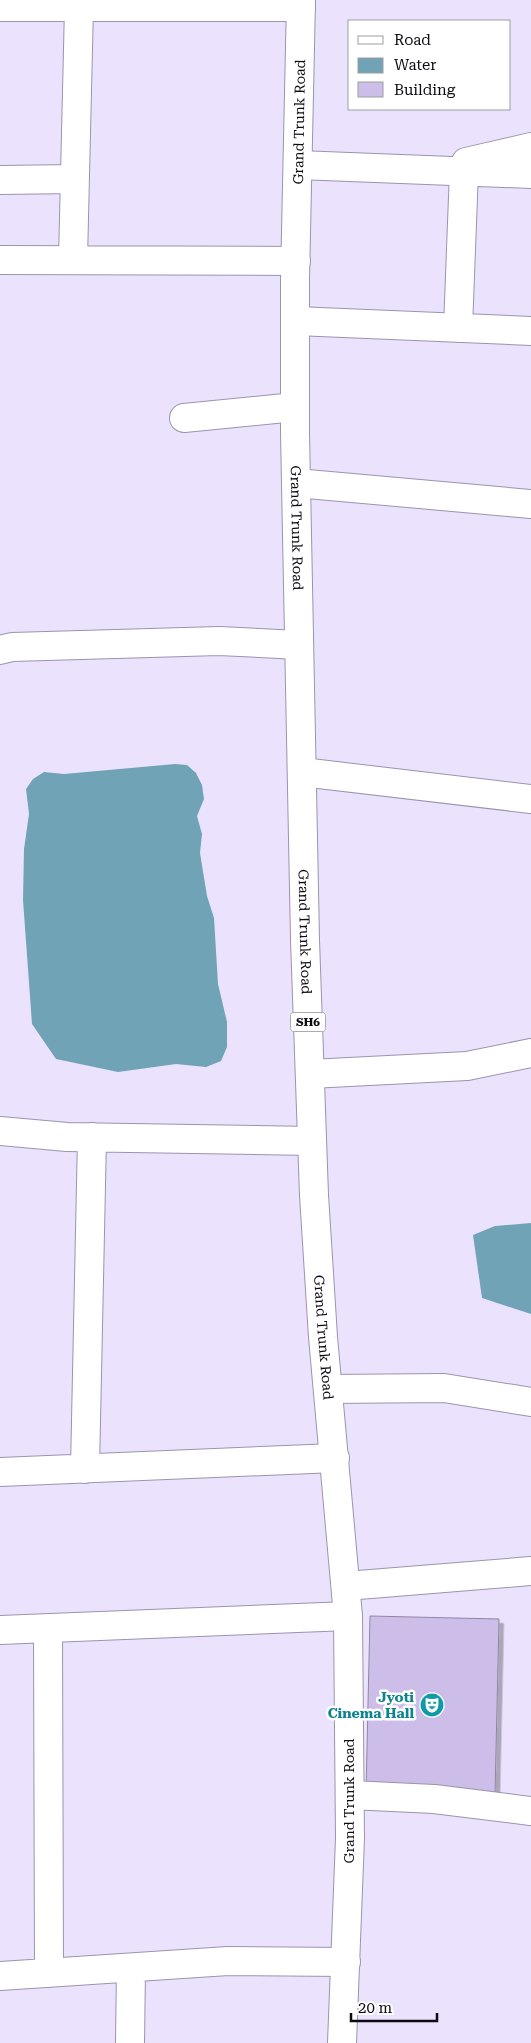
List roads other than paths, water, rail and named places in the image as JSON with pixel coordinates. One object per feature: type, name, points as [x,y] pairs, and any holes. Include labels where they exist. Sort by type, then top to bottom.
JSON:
[{"type":"street","points":[[0,7],[301,4]]},
{"type":"street","name":"Grand Trunk Road","points":[[301,4],[296,261],[296,483],[312,1141],[328,1389],[348,1616],[350,1795],[342,2043]]},
{"type":"street","points":[[73,260],[79,7]]},
{"type":"street","points":[[430,170],[531,146]]},
{"type":"street","points":[[298,166],[531,174]]},
{"type":"street","points":[[458,328],[464,171]]},
{"type":"street","points":[[0,180],[74,180]]},
{"type":"street","points":[[0,260],[296,261]]},
{"type":"street","points":[[296,321],[531,331]]},
{"type":"street","points":[[184,418],[295,407]]},
{"type":"street","points":[[296,483],[531,504]]},
{"type":"street","points":[[0,650],[12,647],[219,642],[300,645]]},
{"type":"street","points":[[302,772],[531,799]]},
{"type":"street","points":[[310,1074],[467,1066],[531,1052]]},
{"type":"street","points":[[0,1131],[92,1137],[312,1141]]},
{"type":"street","points":[[85,1469],[92,1137]]},
{"type":"street","points":[[328,1389],[444,1388],[531,1402]]},
{"type":"street","points":[[0,1472],[335,1458]]},
{"type":"street","points":[[346,1586],[531,1571]]},
{"type":"street","points":[[0,1630],[348,1616]]},
{"type":"street","points":[[48,1629],[49,1973]]},
{"type":"street","points":[[350,1795],[434,1799],[531,1811]]},
{"type":"street","points":[[0,1976],[228,1961],[346,1962]]},
{"type":"street","points":[[130,2043],[131,1968]]},
{"type":"water","points":[[175,764],[187,765],[196,773],[202,785],[204,799],[197,816],[202,834],[200,853],[207,896],[214,918],[218,984],[227,1022],[227,1047],[221,1061],[206,1067],[176,1064],[118,1072],[56,1059],[32,1024],[23,900],[24,849],[29,814],[26,789],[33,779],[44,772],[64,774]]},
{"type":"water","points":[[531,1223],[531,1314],[482,1298],[473,1235],[495,1226]]},
{"type":"place","name":"Jyoti Cinema Hall","points":[[432,1705]]}]
